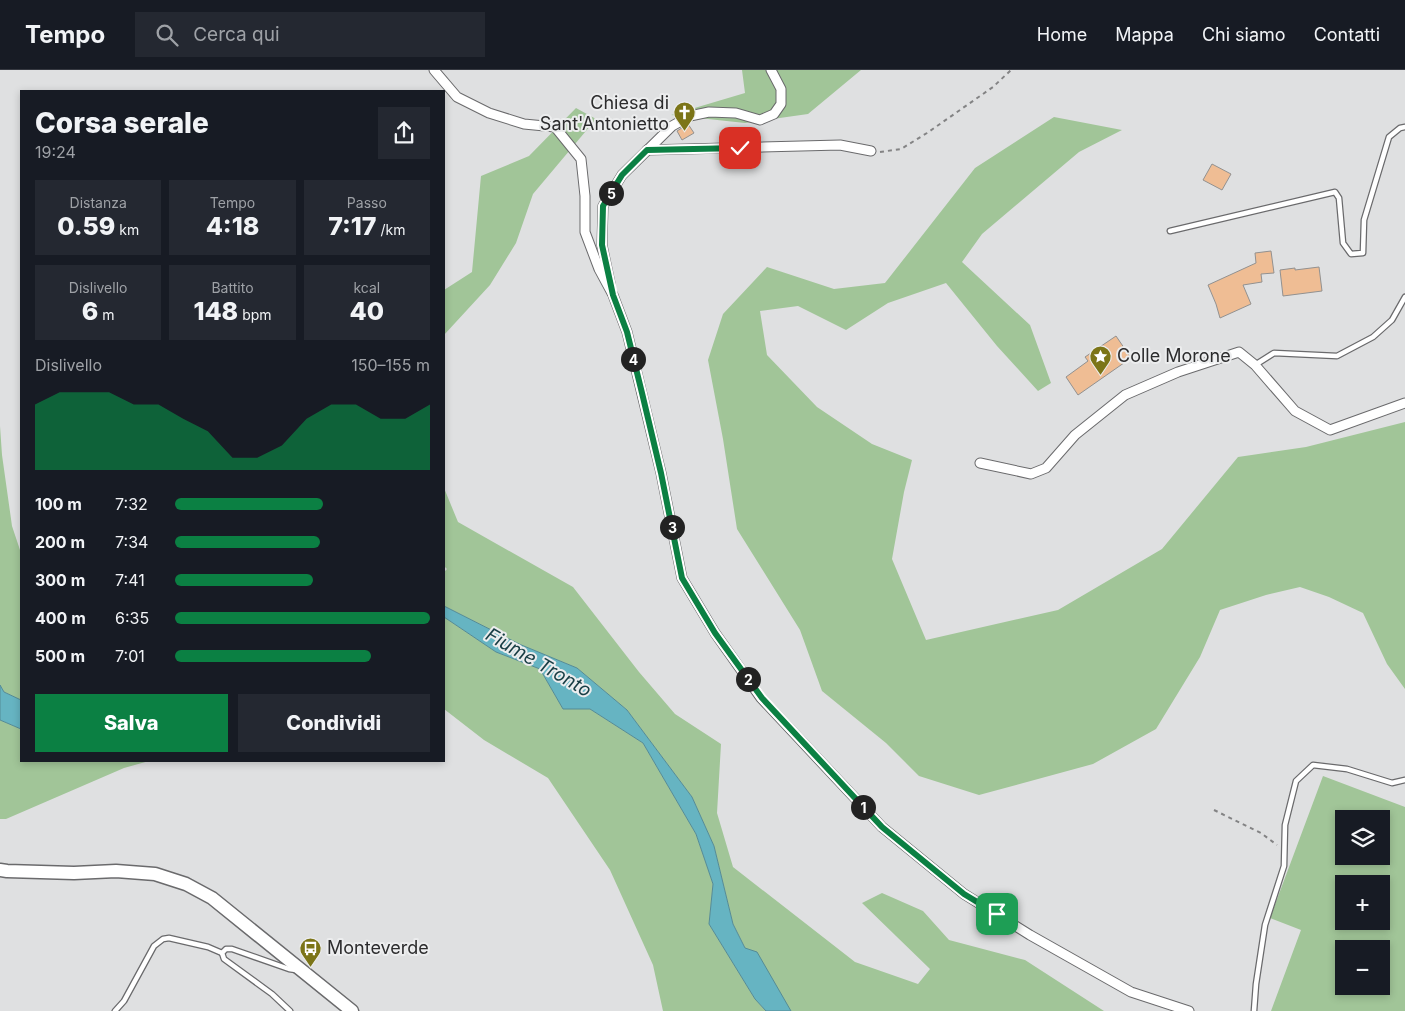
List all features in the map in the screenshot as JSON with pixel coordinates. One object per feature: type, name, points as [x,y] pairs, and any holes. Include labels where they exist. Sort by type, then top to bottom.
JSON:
[{"type":"main road","points":[[0,870],[7,872],[65,873],[136,872],[155,874],[179,882],[212,898],[352,1011]]},
{"type":"street","points":[[434,70],[457,97],[489,113],[524,124],[556,127],[581,159],[585,232],[627,332],[661,473],[682,578],[715,633],[762,698],[882,827],[964,894],[1030,935],[1131,992],[1189,1011]]},
{"type":"street","points":[[613,295],[602,245],[603,206],[622,175],[672,126],[690,116],[709,112],[736,113],[760,120],[774,114],[781,104],[781,89],[771,70]]},
{"type":"street","points":[[647,150],[840,145],[870,151]]},
{"type":"street","points":[[980,463],[1031,474],[1046,468],[1075,435],[1125,395],[1178,372],[1239,352],[1255,365],[1295,411],[1330,430],[1405,403]]},
{"type":"lane","points":[[1170,231],[1335,192],[1339,198],[1343,243],[1351,254],[1363,253],[1364,220],[1389,137],[1400,128],[1405,127]]},
{"type":"lane","points":[[1255,365],[1274,353],[1338,356],[1374,337],[1392,320],[1405,297]]},
{"type":"lane","points":[[1254,1011],[1265,925],[1284,866],[1285,825],[1296,781],[1313,765],[1347,769],[1392,783],[1405,780]]},
{"type":"lane","points":[[115,1011],[124,1001],[154,946],[163,939],[169,938],[208,947],[222,953],[224,959],[272,994],[290,1011]]},
{"type":"lane","points":[[222,953],[226,949],[232,949],[289,969],[303,970]]},
{"type":"path","points":[[870,151],[886,152],[901,149],[993,87],[1011,70]]},
{"type":"path","points":[[1214,810],[1261,833],[1283,849]]},
{"type":"green space","points":[[742,70],[861,70],[808,114],[745,123],[671,115],[745,93]]},
{"type":"green space","points":[[576,108],[596,119],[533,194],[516,243],[490,285],[445,334],[445,289],[472,272],[481,176],[529,156]]},
{"type":"green space","points":[[1054,117],[1122,130],[1079,152],[982,234],[962,262],[1030,325],[1051,383],[1038,391],[997,346],[946,283],[888,303],[846,330],[798,306],[760,311],[767,355],[817,407],[872,444],[912,460],[904,492],[892,559],[926,640],[1058,610],[1162,549],[1238,457],[1306,447],[1405,422],[1405,689],[1387,664],[1363,613],[1329,597],[1300,587],[1266,595],[1220,610],[1200,657],[1156,729],[1093,764],[979,795],[919,776],[886,743],[822,691],[800,630],[737,529],[708,360],[723,314],[767,267],[834,289],[885,283],[975,168]]},
{"type":"green space","points":[[0,426],[12,526],[20,550],[20,700],[4,692],[0,685]]},
{"type":"green space","points":[[445,490],[458,522],[573,587],[639,672],[675,714],[721,744],[717,813],[733,867],[855,962],[918,984],[930,969],[862,903],[882,893],[923,911],[949,940],[1025,960],[1104,1011],[791,1011],[745,948],[733,924],[714,846],[692,797],[627,710],[577,668],[519,644],[445,607],[445,571],[447,569],[445,567]]},
{"type":"green space","points":[[445,618],[496,652],[540,669],[563,709],[590,709],[643,743],[696,834],[713,884],[709,924],[755,999],[766,1011],[663,1011],[653,965],[610,870],[548,778],[484,740],[445,710]]},
{"type":"green space","points":[[0,720],[20,729],[20,762],[145,762],[124,768],[6,819],[0,819]]},
{"type":"green space","points":[[1323,776],[1405,807],[1405,1011],[1271,1011],[1301,930],[1270,918]]},
{"type":"water","name":"Fiume Tronto","points":[[445,607],[519,644],[577,668],[627,710],[692,797],[714,846],[733,924],[745,948],[757,952],[791,1011],[766,1011],[755,999],[709,924],[713,884],[696,834],[643,743],[590,709],[563,709],[540,669],[496,652],[445,618]]},
{"type":"water","points":[[0,685],[4,692],[20,700],[20,729],[0,720]]},
{"type":"building","name":"Chiesa di Sant'Antonietto","points":[[688,124],[694,133],[682,140],[677,131]]},
{"type":"building","points":[[1212,164],[1231,174],[1222,190],[1203,180]]},
{"type":"building","points":[[1271,251],[1274,273],[1261,274],[1262,282],[1243,285],[1251,304],[1220,318],[1208,285],[1256,263],[1255,253]]},
{"type":"building","points":[[1319,267],[1322,291],[1283,296],[1280,270]]},
{"type":"building","points":[[1116,336],[1131,358],[1078,395],[1066,377],[1088,361],[1085,357]]},
{"type":"place","name":"Chiesa di Sant'Antonietto","points":[[685,132]]},
{"type":"place","name":"Colle Morone","points":[[1101,375]]},
{"type":"place","name":"Monteverde","points":[[311,967]]},
{"type":"route","points":[[740,148],[647,150],[622,175],[603,206],[602,245],[613,295],[627,332],[642,393],[661,473],[682,578],[715,633],[762,698],[882,827],[964,894],[997,914]]}]
